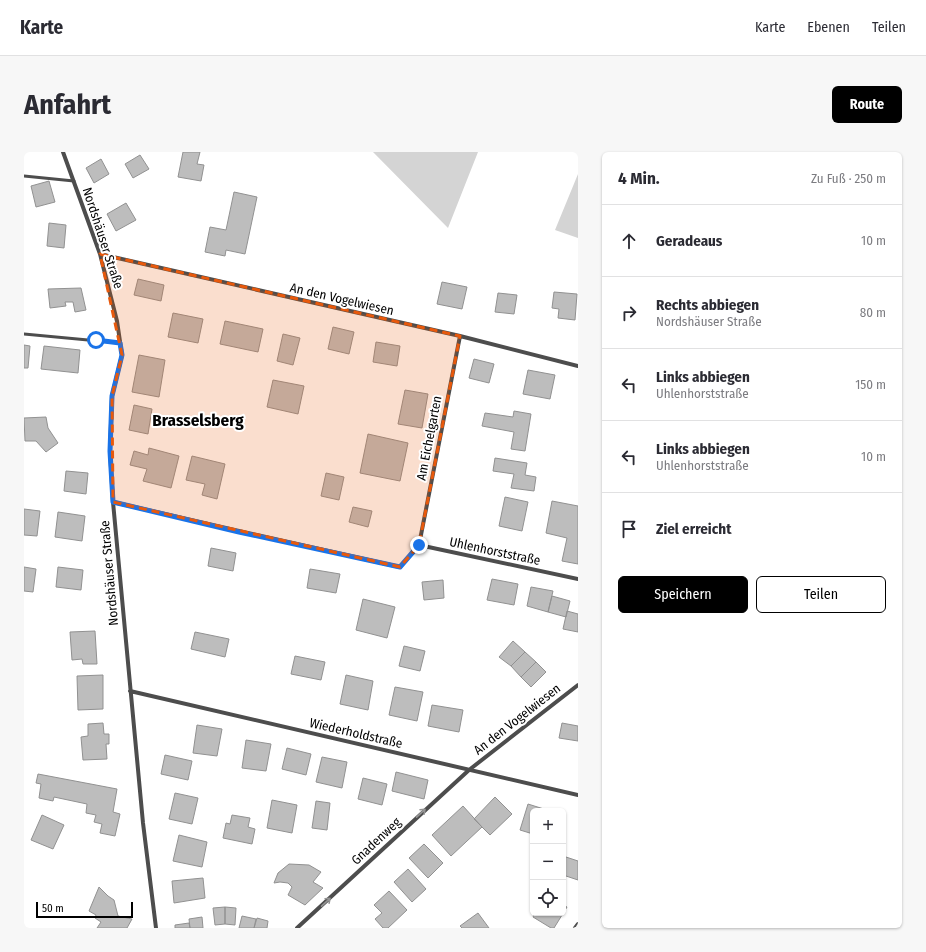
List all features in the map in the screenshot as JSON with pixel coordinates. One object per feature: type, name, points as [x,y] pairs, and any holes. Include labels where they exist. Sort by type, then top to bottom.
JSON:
[{"type":"street","name":"Nordshäuser Straße","points":[[63,152],[100,254],[117,321],[122,355],[112,396],[110,451],[113,502],[143,823],[156,928]]},
{"type":"street","name":"An den Vogelwiesen","points":[[100,254],[460,336],[578,366]]},
{"type":"street","name":"Am Eichelgarten","points":[[419,545],[460,336]]},
{"type":"street","points":[[113,502],[239,532],[400,567],[419,545]]},
{"type":"street","name":"Uhlenhorststraße","points":[[419,545],[578,579]]},
{"type":"street","name":"An den Vogelwiesen","points":[[469,770],[578,685]]},
{"type":"street","name":"Wiederholdstraße","points":[[130,691],[578,795]]},
{"type":"street","name":"Gnadenweg","points":[[297,928],[469,770]]},
{"type":"street","points":[[576,928],[578,924]]},
{"type":"lane","points":[[24,176],[74,180]]},
{"type":"lane","points":[[24,334],[120,343]]},
{"type":"highlighted area","points":[[100,254],[460,336],[419,545],[400,567],[113,502],[112,396],[122,355]]},
{"type":"shaded area","points":[[373,152],[478,152],[448,228]]},
{"type":"shaded area","points":[[578,174],[578,238],[555,230]]},
{"type":"building","points":[[183,152],[200,152],[197,164],[204,165],[201,181],[178,177]]},
{"type":"building","points":[[140,155],[149,169],[133,178],[125,164]]},
{"type":"building","points":[[101,159],[109,174],[94,183],[86,168]]},
{"type":"building","points":[[49,181],[55,202],[36,207],[31,186]]},
{"type":"building","points":[[234,192],[257,197],[245,254],[226,250],[225,256],[205,252],[210,227],[226,230]]},
{"type":"building","points":[[126,203],[136,220],[116,231],[107,214]]},
{"type":"building","points":[[49,223],[66,225],[64,248],[47,246]]},
{"type":"building","points":[[138,279],[164,285],[161,301],[134,295]]},
{"type":"building","points":[[442,282],[467,287],[462,309],[437,304]]},
{"type":"building","points":[[81,288],[86,310],[75,312],[73,302],[65,302],[66,306],[50,308],[48,289]]},
{"type":"building","points":[[554,292],[577,294],[575,320],[558,318],[559,309],[552,308]]},
{"type":"building","points":[[498,293],[517,295],[514,314],[495,312]]},
{"type":"building","points":[[173,313],[203,319],[198,343],[168,337]]},
{"type":"building","points":[[225,321],[263,329],[258,352],[220,344]]},
{"type":"building","points":[[333,327],[354,332],[349,354],[328,349]]},
{"type":"building","points":[[283,334],[300,338],[293,365],[277,361]]},
{"type":"building","points":[[376,342],[400,346],[397,366],[373,362]]},
{"type":"building","points":[[24,345],[30,346],[28,368],[24,368]]},
{"type":"building","points":[[44,346],[80,350],[78,373],[41,369]]},
{"type":"building","points":[[139,355],[165,360],[159,397],[132,392]]},
{"type":"building","points":[[474,359],[494,364],[489,383],[469,378]]},
{"type":"building","points":[[528,370],[555,375],[550,399],[523,394]]},
{"type":"building","points":[[273,380],[304,386],[298,414],[267,407]]},
{"type":"building","points":[[405,390],[428,394],[422,428],[398,424]]},
{"type":"building","points":[[134,405],[152,409],[148,434],[129,430]]},
{"type":"building","points":[[514,411],[531,414],[525,451],[511,449],[514,432],[482,426],[485,413],[513,417]]},
{"type":"building","points":[[46,417],[48,428],[58,443],[46,452],[36,441],[25,441],[24,418]]},
{"type":"building","points":[[368,434],[408,443],[400,481],[360,473]]},
{"type":"building","points":[[149,448],[179,456],[171,488],[143,481],[147,469],[130,465],[134,451],[148,455]]},
{"type":"building","points":[[192,456],[225,464],[217,499],[202,495],[205,484],[186,480]]},
{"type":"building","points":[[495,458],[527,463],[525,475],[536,477],[534,491],[511,488],[514,474],[493,471]]},
{"type":"building","points":[[66,471],[88,473],[86,494],[64,491]]},
{"type":"building","points":[[326,473],[344,477],[339,500],[321,496]]},
{"type":"building","points":[[505,497],[528,502],[522,531],[499,526]]},
{"type":"building","points":[[552,501],[578,506],[578,564],[562,561],[567,538],[546,533]]},
{"type":"building","points":[[353,507],[372,511],[368,527],[349,522]]},
{"type":"building","points":[[24,509],[40,511],[37,536],[24,535]]},
{"type":"building","points":[[58,512],[85,516],[82,541],[55,537]]},
{"type":"building","points":[[211,548],[236,553],[233,571],[208,566]]},
{"type":"building","points":[[24,567],[36,569],[33,592],[24,591]]},
{"type":"building","points":[[58,567],[83,570],[81,590],[56,587]]},
{"type":"building","points":[[310,569],[340,574],[336,593],[307,588]]},
{"type":"building","points":[[492,579],[518,584],[514,605],[487,600]]},
{"type":"building","points":[[443,580],[444,598],[424,600],[422,582]]},
{"type":"building","points":[[531,587],[553,591],[548,612],[527,606]]},
{"type":"building","points":[[552,596],[570,601],[566,617],[548,612]]},
{"type":"building","points":[[363,599],[395,607],[387,638],[356,630]]},
{"type":"building","points":[[567,611],[578,614],[578,632],[563,629]]},
{"type":"building","points":[[95,631],[97,664],[83,664],[82,659],[72,660],[70,632]]},
{"type":"building","points":[[195,632],[229,639],[225,657],[191,649]]},
{"type":"building","points":[[513,641],[525,652],[511,666],[499,657]]},
{"type":"building","points":[[404,646],[425,651],[420,671],[399,666]]},
{"type":"building","points":[[525,652],[536,662],[521,677],[511,666]]},
{"type":"building","points":[[295,656],[325,662],[321,680],[291,674]]},
{"type":"building","points":[[536,662],[546,672],[531,687],[521,677]]},
{"type":"building","points":[[103,675],[103,709],[78,710],[77,676]]},
{"type":"building","points":[[346,675],[373,681],[368,710],[340,704]]},
{"type":"building","points":[[395,687],[423,692],[417,721],[389,715]]},
{"type":"building","points":[[432,705],[463,710],[459,732],[428,726]]},
{"type":"building","points":[[103,723],[104,734],[109,734],[109,744],[106,744],[107,759],[83,760],[81,737],[88,736],[88,724]]},
{"type":"building","points":[[562,723],[578,726],[578,741],[559,738]]},
{"type":"building","points":[[197,725],[222,729],[217,756],[193,753]]},
{"type":"building","points":[[246,740],[271,744],[266,771],[242,768]]},
{"type":"building","points":[[287,748],[311,754],[306,775],[282,769]]},
{"type":"building","points":[[165,755],[192,761],[188,780],[161,774]]},
{"type":"building","points":[[322,757],[347,762],[342,788],[316,782]]},
{"type":"building","points":[[396,772],[428,780],[424,799],[392,791]]},
{"type":"building","points":[[38,774],[117,789],[113,812],[120,814],[115,836],[100,833],[102,824],[94,822],[96,815],[86,813],[87,804],[54,797],[53,801],[39,798],[41,784],[36,783]]},
{"type":"building","points":[[363,778],[387,784],[382,805],[358,799]]},
{"type":"building","points":[[175,793],[198,798],[192,824],[169,819]]},
{"type":"building","points":[[495,797],[512,814],[490,835],[474,819]]},
{"type":"building","points":[[272,800],[297,805],[292,833],[267,828]]},
{"type":"building","points":[[316,801],[330,803],[327,830],[312,828]]},
{"type":"building","points":[[528,804],[541,808],[530,808],[530,833],[520,830]]},
{"type":"building","points":[[463,806],[482,827],[451,856],[432,835]]},
{"type":"building","points":[[42,815],[64,825],[53,849],[31,840]]},
{"type":"building","points":[[232,815],[250,818],[248,827],[255,829],[252,844],[223,838],[226,823],[230,824]]},
{"type":"building","points":[[179,835],[207,842],[202,867],[173,861]]},
{"type":"building","points":[[424,844],[443,863],[428,878],[409,858]]},
{"type":"building","points":[[566,857],[578,861],[578,880],[566,876]]},
{"type":"building","points":[[289,864],[309,865],[321,872],[313,882],[323,888],[305,905],[288,895],[292,887],[288,883],[274,883],[278,873]]},
{"type":"building","points":[[408,869],[426,889],[412,902],[394,882]]},
{"type":"building","points":[[203,878],[205,898],[174,903],[172,881]]},
{"type":"building","points":[[99,887],[114,900],[118,916],[132,919],[127,928],[97,928],[101,922],[95,918],[96,915],[89,911]]},
{"type":"building","points":[[389,891],[407,910],[388,928],[383,928],[375,919],[382,913],[374,905]]},
{"type":"building","points":[[225,907],[236,908],[235,925],[225,924]]},
{"type":"building","points":[[225,907],[225,924],[215,925],[213,908]]},
{"type":"building","points":[[478,913],[489,928],[462,928],[460,926]]},
{"type":"building","points":[[242,916],[256,919],[254,928],[239,928]]},
{"type":"building","points":[[561,916],[554,928],[551,928],[533,917]]},
{"type":"building","points":[[202,917],[203,928],[190,928],[189,919]]},
{"type":"building","points":[[257,918],[268,921],[267,928],[254,928]]},
{"type":"building","points":[[189,923],[190,928],[175,928],[175,925]]},
{"type":"district","name":"Brasselsberg","points":[[198,420]]},
{"type":"route","points":[[96,340],[120,343],[122,355],[112,396],[110,451],[113,502],[239,532],[400,567],[419,545]]}]
